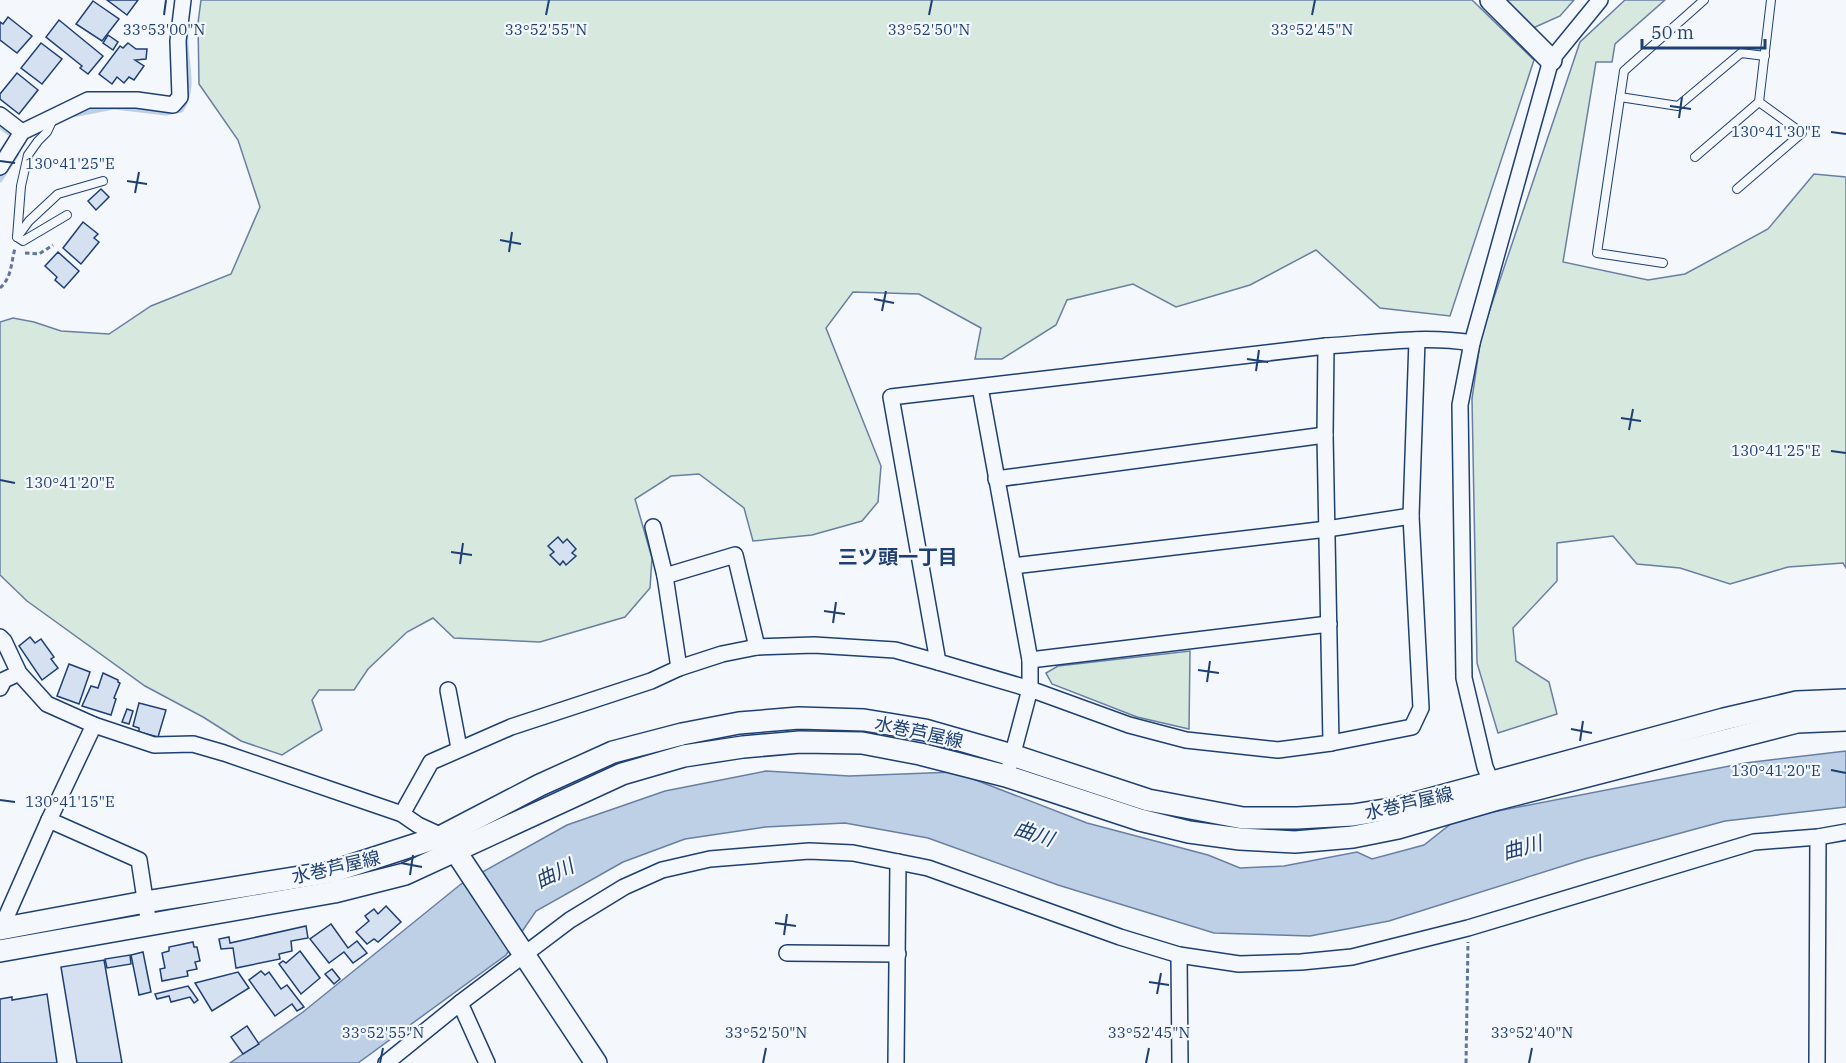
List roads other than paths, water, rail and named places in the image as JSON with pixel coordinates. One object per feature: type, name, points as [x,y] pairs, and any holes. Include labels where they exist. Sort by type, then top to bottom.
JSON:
[{"type":"main road","points":[[1491,0],[1551,60]]},
{"type":"main road","name":"水巻芦屋線","points":[[0,951],[334,892],[405,874],[622,774],[684,756],[743,747],[800,742],[862,743],[920,754],[1006,776],[1140,820],[1189,832],[1240,839],[1284,841],[1353,837],[1398,828],[1495,791],[1724,719],[1797,702],[1846,700]]},
{"type":"main road","name":"水巻芦屋線","points":[[4,929],[144,902],[455,852],[540,785],[613,753],[682,734],[739,723],[799,718],[864,720],[925,730],[1012,755],[1148,800],[1243,818],[1297,818],[1353,815],[1495,791],[1797,722],[1846,720]]},
{"type":"main road","points":[[455,852],[596,1063]]},
{"type":"street","points":[[0,167],[22,132],[88,100],[137,100],[173,105],[180,97],[178,41],[183,0]]},
{"type":"street","points":[[1495,791],[1485,767],[1464,678],[1460,405],[1472,343],[1551,60],[1600,0]]},
{"type":"street","points":[[0,115],[22,132]]},
{"type":"street","points":[[938,662],[891,397],[1326,346],[1452,339],[1472,343]]},
{"type":"street","points":[[402,814],[431,762],[459,748],[511,727],[651,681],[680,668],[722,654],[757,648],[814,645],[895,650],[1030,689],[1129,725],[1186,740],[1278,750],[1330,743],[1412,727],[1421,708],[1411,516],[1417,340]]},
{"type":"street","points":[[1326,346],[1325,435],[1330,743]]},
{"type":"street","points":[[980,387],[1030,660],[1030,689],[1006,776]]},
{"type":"street","points":[[996,479],[1325,435]]},
{"type":"street","points":[[1013,566],[1327,529],[1411,516]]},
{"type":"street","points":[[653,527],[665,576],[680,668]]},
{"type":"street","points":[[665,576],[735,555],[757,648]]},
{"type":"street","points":[[1030,660],[1329,624]]},
{"type":"street","points":[[0,637],[20,673],[46,704],[94,725],[154,745],[193,744],[402,814],[455,852]]},
{"type":"street","points":[[1,683],[20,673]]},
{"type":"street","points":[[448,690],[459,748]]},
{"type":"street","points":[[4,929],[7,915],[94,725]]},
{"type":"street","points":[[49,820],[139,860],[149,925]]},
{"type":"street","points":[[386,1063],[522,951],[570,920],[624,887],[662,870],[710,858],[809,851],[853,853],[928,868],[1120,938],[1179,955],[1239,964],[1301,962],[1352,957],[1468,928],[1754,842],[1818,837],[1846,832]]},
{"type":"street","points":[[1817,1063],[1818,837]]},
{"type":"street","points":[[896,1063],[898,862]]},
{"type":"street","points":[[787,952],[898,954]]},
{"type":"street","points":[[1179,955],[1180,1063]]},
{"type":"street","points":[[460,1002],[487,1063]]},
{"type":"lane","points":[[1663,263],[1597,253],[1624,71],[1704,0]]},
{"type":"lane","points":[[1695,157],[1759,102],[1772,0]]},
{"type":"lane","points":[[1620,97],[1678,106],[1741,53],[1765,56]]},
{"type":"lane","points":[[1737,189],[1802,133],[1759,102]]},
{"type":"lane","points":[[17,237],[21,186],[28,155],[48,132],[55,115]]},
{"type":"lane","points":[[17,237],[29,221],[58,194],[103,181]]},
{"type":"lane","points":[[17,237],[23,241],[67,215]]},
{"type":"water","name":"曲川","points":[[1846,751],[1846,807],[1725,821],[1585,859],[1389,921],[1310,936],[1214,933],[1058,885],[928,838],[845,823],[765,827],[685,839],[623,862],[536,911],[506,955],[358,1063],[230,1063],[303,1012],[461,884],[567,825],[665,791],[766,771],[849,776],[955,772],[1087,823],[1208,855],[1240,868],[1284,866],[1357,852],[1372,859],[1424,845],[1457,819],[1745,763]]},
{"type":"waterway","points":[[72,115],[114,107],[166,113],[181,110],[186,101],[189,83],[186,34]]},
{"type":"waterway","points":[[0,126],[9,133]]},
{"type":"waterway","points":[[0,180],[17,154]]},
{"type":"district","name":"三ツ頭一丁目","points":[[898,556]]}]
